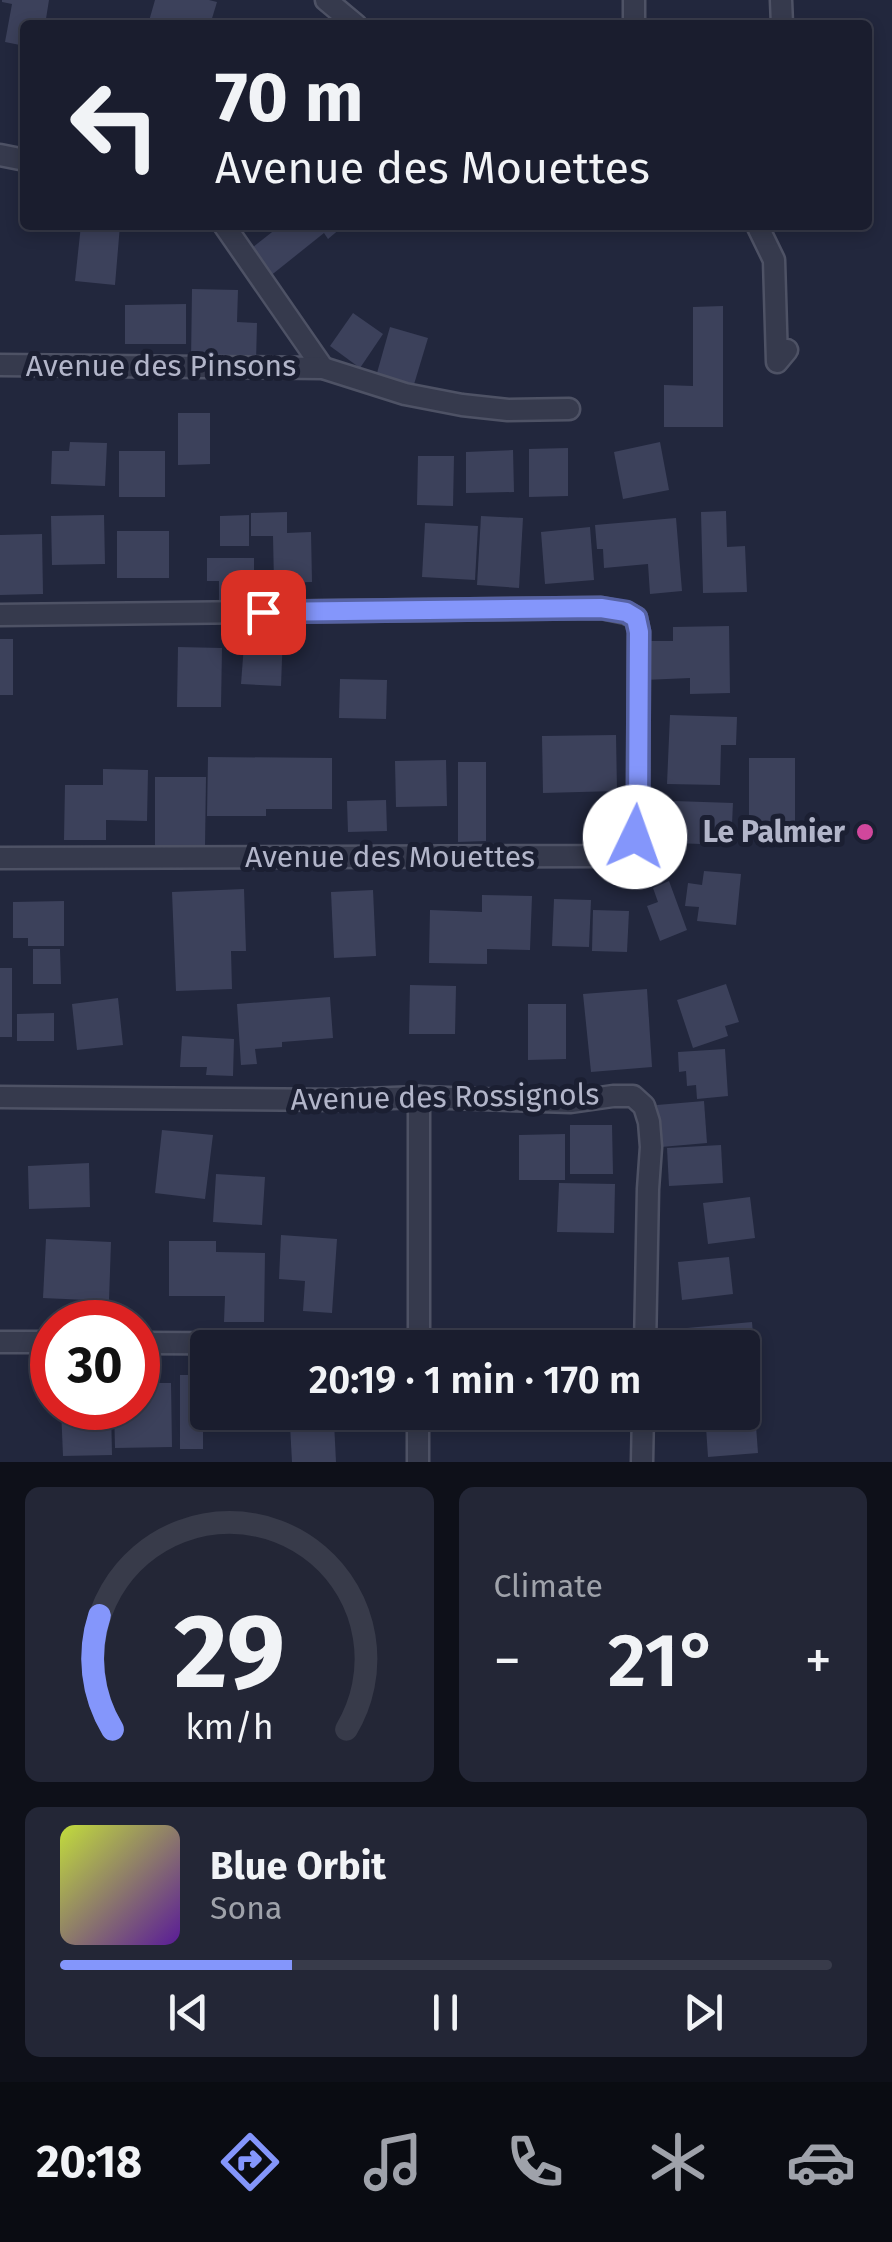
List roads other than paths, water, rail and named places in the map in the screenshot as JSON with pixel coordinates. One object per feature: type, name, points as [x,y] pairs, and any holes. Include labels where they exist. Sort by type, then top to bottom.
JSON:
[{"type":"street","points":[[326,0],[350,20]]},
{"type":"street","name":"Avenue des Pinsons","points":[[227,230],[323,368]]},
{"type":"street","points":[[759,230],[774,260],[777,362],[787,350]]},
{"type":"street","name":"Avenue des Pinsons","points":[[0,365],[323,368],[404,394],[462,405],[508,410],[569,409]]},
{"type":"street","name":"Avenue des Mouettes","points":[[0,614],[601,608],[626,612],[636,618],[639,650],[638,814],[635,837],[627,851],[605,856],[0,858]]},
{"type":"street","name":"Avenue des Rossignols","points":[[0,1097],[419,1097],[571,1102],[633,1096],[644,1106],[651,1147],[645,1330]]},
{"type":"street","points":[[418,1330],[419,1097]]},
{"type":"street","points":[[0,1342],[30,1342]]},
{"type":"street","points":[[160,1343],[190,1344]]},
{"type":"street","points":[[418,1430],[418,1462]]},
{"type":"street","points":[[642,1462],[643,1430]]},
{"type":"place","name":"Le Palmier","points":[[865,832]]}]
